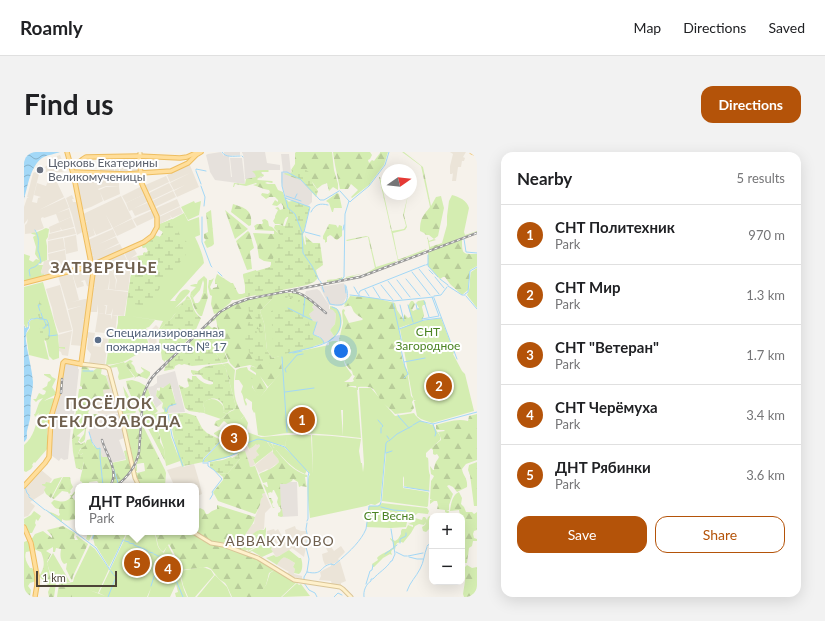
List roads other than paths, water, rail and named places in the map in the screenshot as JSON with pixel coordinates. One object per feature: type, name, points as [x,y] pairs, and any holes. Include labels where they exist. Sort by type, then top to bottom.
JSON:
[{"type":"main road","points":[[67,152],[78,192],[93,274],[81,364]]},
{"type":"main road","points":[[73,170],[85,158],[140,155],[181,158],[200,152]]},
{"type":"main road","points":[[73,170],[140,173],[165,172],[172,171],[188,163],[200,152]]},
{"type":"main road","points":[[472,152],[477,154]]},
{"type":"main road","points":[[24,284],[92,266],[148,239],[152,235],[156,227],[156,217],[142,186],[140,155]]},
{"type":"main road","points":[[24,486],[48,458],[51,417],[58,394],[62,364],[66,361],[105,367],[109,370],[134,478],[137,483]]},
{"type":"main road","points":[[24,527],[31,543],[37,576],[35,597]]},
{"type":"main road","points":[[198,535],[211,542],[258,558],[294,580],[339,586],[343,588],[351,597]]},
{"type":"water","points":[[24,152],[60,152],[44,157],[38,162],[30,177],[24,199]]},
{"type":"water","points":[[29,324],[26,340],[33,384],[30,419],[27,438],[24,442],[24,325],[25,328],[28,327]]},
{"type":"waterway","points":[[222,152],[227,156],[240,156]]},
{"type":"waterway","points":[[339,280],[344,277],[345,214],[349,201],[350,202],[369,186],[385,165],[389,152]]},
{"type":"waterway","points":[[196,170],[206,171]]},
{"type":"waterway","points":[[196,171],[201,184]]},
{"type":"waterway","points":[[282,172],[282,186],[288,208],[295,214],[302,232]]},
{"type":"waterway","points":[[283,172],[287,172],[300,179],[320,200],[324,200],[339,191]]},
{"type":"waterway","points":[[201,186],[205,197],[204,206]]},
{"type":"waterway","points":[[340,191],[349,201]]},
{"type":"waterway","points":[[295,198],[297,194]]},
{"type":"waterway","points":[[286,196],[301,201]]},
{"type":"waterway","points":[[285,198],[310,207],[304,232],[302,233],[303,253],[319,280]]},
{"type":"waterway","points":[[311,212],[314,207],[318,205],[328,205]]},
{"type":"waterway","points":[[202,217],[202,242],[212,267]]},
{"type":"waterway","points":[[343,230],[344,225]]},
{"type":"waterway","points":[[30,276],[29,270],[41,262],[38,251],[38,238],[35,230]]},
{"type":"waterway","points":[[305,232],[320,236]]},
{"type":"waterway","points":[[464,239],[466,252],[477,253]]},
{"type":"waterway","points":[[426,265],[428,264],[428,255]]},
{"type":"waterway","points":[[428,264],[428,266],[438,277]]},
{"type":"waterway","points":[[359,293],[362,290],[425,265]]},
{"type":"waterway","points":[[465,294],[468,292],[470,271],[477,267]]},
{"type":"waterway","points":[[419,269],[439,294]]},
{"type":"waterway","points":[[429,270],[433,274]]},
{"type":"waterway","points":[[218,272],[222,276]]},
{"type":"waterway","points":[[412,272],[430,295]]},
{"type":"waterway","points":[[435,277],[444,288]]},
{"type":"waterway","points":[[406,279],[420,296]]},
{"type":"waterway","points":[[440,279],[448,285]]},
{"type":"waterway","points":[[397,280],[410,297]]},
{"type":"waterway","points":[[388,281],[402,299]]},
{"type":"waterway","points":[[345,285],[346,293]]},
{"type":"waterway","points":[[381,285],[393,300]]},
{"type":"waterway","points":[[322,286],[324,292]]},
{"type":"waterway","points":[[327,297],[330,304],[343,304],[347,299],[346,286]]},
{"type":"waterway","points":[[448,286],[462,295],[465,295]]},
{"type":"waterway","points":[[354,287],[358,294]]},
{"type":"waterway","points":[[373,287],[380,298]]},
{"type":"waterway","points":[[434,296],[441,295],[447,287]]},
{"type":"waterway","points":[[365,290],[369,296]]},
{"type":"waterway","points":[[350,295],[359,296],[359,294]]},
{"type":"waterway","points":[[359,296],[393,301],[434,297]]},
{"type":"waterway","points":[[466,296],[477,309]]},
{"type":"waterway","points":[[303,317],[305,297]]},
{"type":"waterway","points":[[422,319],[439,316],[432,297]]},
{"type":"waterway","points":[[434,298],[457,359]]},
{"type":"waterway","points":[[424,301],[429,317]]},
{"type":"waterway","points":[[393,303],[402,343]]},
{"type":"waterway","points":[[416,304],[417,309],[419,309]]},
{"type":"waterway","points":[[40,305],[38,305],[40,311]]},
{"type":"waterway","points":[[400,305],[404,321]]},
{"type":"waterway","points":[[408,305],[413,322]]},
{"type":"waterway","points":[[289,353],[320,345],[329,341],[336,335],[339,331],[341,323],[337,309],[332,307]]},
{"type":"waterway","points":[[288,308],[312,320]]},
{"type":"waterway","points":[[29,325],[28,323],[31,319],[43,319],[41,313]]},
{"type":"waterway","points":[[399,329],[424,320],[441,318]]},
{"type":"waterway","points":[[43,319],[47,320],[48,322],[49,336],[57,335]]},
{"type":"waterway","points":[[43,328],[47,326],[44,320]]},
{"type":"waterway","points":[[317,322],[313,334],[321,338],[324,343]]},
{"type":"waterway","points":[[400,345],[408,374]]},
{"type":"waterway","points":[[293,353],[302,351]]},
{"type":"waterway","points":[[286,372],[285,369],[297,355],[303,354]]},
{"type":"waterway","points":[[282,357],[287,432]]},
{"type":"waterway","points":[[404,362],[425,358]]},
{"type":"waterway","points":[[83,371],[93,371]]},
{"type":"waterway","points":[[404,378],[408,374]]},
{"type":"waterway","points":[[285,392],[314,388]]},
{"type":"waterway","points":[[165,408],[166,412],[169,406],[176,404]]},
{"type":"waterway","points":[[413,425],[420,421],[433,424],[477,412]]},
{"type":"waterway","points":[[168,414],[172,436],[183,466]]},
{"type":"waterway","points":[[398,415],[409,428]]},
{"type":"waterway","points":[[378,420],[383,426],[382,427]]},
{"type":"waterway","points":[[433,424],[436,433]]},
{"type":"waterway","points":[[389,441],[397,434],[412,426]]},
{"type":"waterway","points":[[203,462],[204,459],[233,428]]},
{"type":"waterway","points":[[381,428],[381,433]]},
{"type":"waterway","points":[[89,432],[92,442],[97,449],[100,448],[103,483]]},
{"type":"waterway","points":[[247,443],[258,439],[285,447],[309,473],[307,521]]},
{"type":"waterway","points":[[381,501],[386,443],[388,441]]},
{"type":"waterway","points":[[208,462],[234,455],[246,443]]},
{"type":"waterway","points":[[386,453],[392,451]]},
{"type":"waterway","points":[[203,463],[208,463],[208,466],[222,479],[212,492],[213,494],[210,499]]},
{"type":"waterway","points":[[112,464],[118,483]]},
{"type":"waterway","points":[[25,487],[29,496]]},
{"type":"waterway","points":[[404,487],[429,491]]},
{"type":"waterway","points":[[29,497],[45,510]]},
{"type":"waterway","points":[[368,515],[369,506],[378,506],[381,502]]},
{"type":"waterway","points":[[381,507],[406,511]]},
{"type":"waterway","points":[[46,510],[75,532]]},
{"type":"waterway","points":[[341,559],[361,538],[366,529],[368,516]]},
{"type":"waterway","points":[[304,580],[309,559],[306,547],[308,538],[306,529],[307,523]]},
{"type":"waterway","points":[[364,597],[365,588],[371,579],[373,579],[392,561],[395,554],[391,529]]},
{"type":"waterway","points":[[400,543],[400,539],[406,536],[406,533]]},
{"type":"waterway","points":[[79,535],[96,548],[110,570]]},
{"type":"waterway","points":[[92,539],[94,535]]},
{"type":"waterway","points":[[110,568],[124,540]]},
{"type":"waterway","points":[[125,541],[129,542]]},
{"type":"waterway","points":[[129,543],[134,544]]},
{"type":"waterway","points":[[134,545],[139,547]]},
{"type":"waterway","points":[[385,554],[397,545]]},
{"type":"waterway","points":[[139,547],[144,549]]},
{"type":"waterway","points":[[407,591],[421,566],[427,547]]},
{"type":"waterway","points":[[144,549],[148,551]]},
{"type":"waterway","points":[[149,552],[153,553]]},
{"type":"waterway","points":[[396,552],[407,556]]},
{"type":"waterway","points":[[408,556],[423,553]]},
{"type":"waterway","points":[[154,554],[158,556]]},
{"type":"waterway","points":[[157,571],[161,557],[159,556]]},
{"type":"waterway","points":[[409,557],[423,559]]},
{"type":"waterway","points":[[161,560],[170,570]]},
{"type":"waterway","points":[[331,564],[334,565],[340,560]]},
{"type":"waterway","points":[[307,572],[316,573],[327,565],[331,564]]},
{"type":"waterway","points":[[366,584],[373,565]]},
{"type":"waterway","points":[[151,586],[156,571]]},
{"type":"waterway","points":[[173,573],[183,597]]},
{"type":"waterway","points":[[108,597],[116,577],[114,575]]},
{"type":"waterway","points":[[304,583],[309,590],[315,593],[317,597]]},
{"type":"waterway","points":[[334,597],[338,593],[342,595]]},
{"type":"railway","points":[[119,483],[131,471],[138,457],[143,396],[150,381],[156,373],[220,312],[234,304],[248,299],[360,277],[477,233]]},
{"type":"railway","points":[[293,292],[306,297],[326,313]]},
{"type":"railway","points":[[61,393],[62,379]]},
{"type":"railway","points":[[102,440],[113,469],[114,475],[112,483]]},
{"type":"place","name":"Церковь Екатерины Великомученицы","points":[[40,170]]},
{"type":"place","name":"Специализированная пожарная часть № 17","points":[[98,340]]},
{"type":"place","name":"СНТ Мир","points":[[439,386]]},
{"type":"place","name":"СНТ Политехник","points":[[302,420]]},
{"type":"place","name":"СНТ \"Ветеран\"","points":[[234,438]]},
{"type":"place","name":"ДНТ Рябинки","points":[[137,563]]},
{"type":"place","name":"СНТ Черёмуха","points":[[168,569]]},
{"type":"district","name":"ЗАТВЕРЕЧЬЕ","points":[[104,267]]},
{"type":"district","name":"ПОСЁЛОК СТЕКЛОЗАВОДА","points":[[109,412]]},
{"type":"district","name":"АВВАКУМОВО","points":[[280,541]]},
{"type":"park label","name":"СНТ Загородное","points":[[428,339]]},
{"type":"park label","name":"СТ Весна","points":[[389,516]]}]
